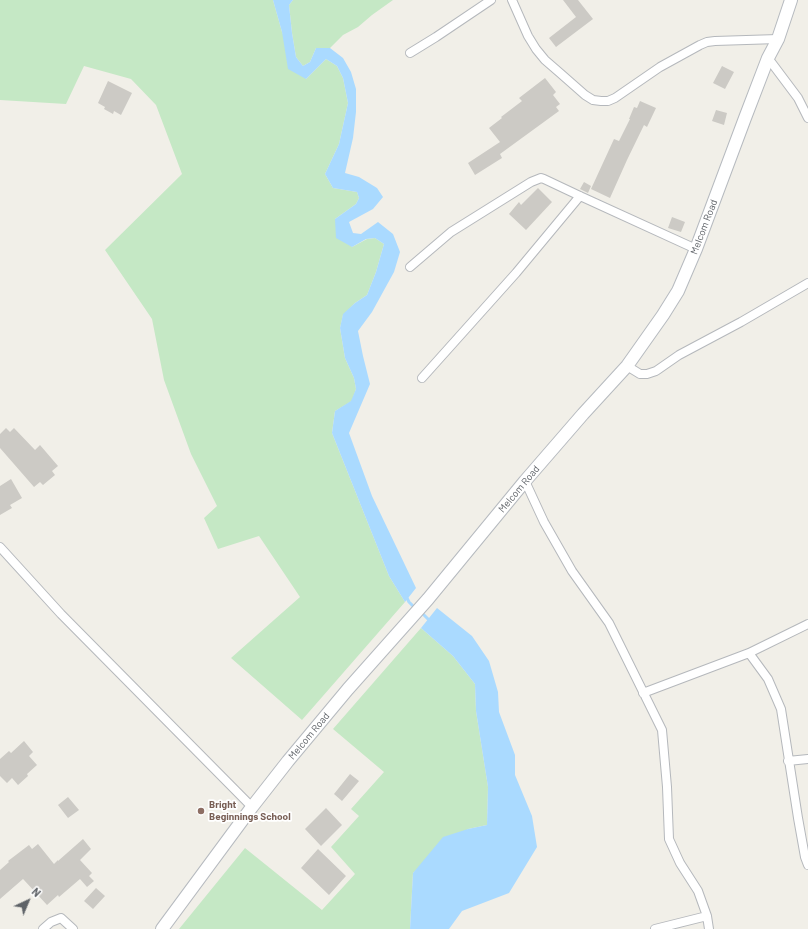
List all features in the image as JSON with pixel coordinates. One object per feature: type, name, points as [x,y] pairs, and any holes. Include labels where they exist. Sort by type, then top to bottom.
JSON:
[{"type":"main road","name":"Melcom Road","points":[[162,929],[288,761],[348,689],[428,599],[525,481],[627,366],[663,315],[678,291],[696,250],[768,58],[778,39],[791,0]]},
{"type":"street","points":[[410,53],[443,33],[491,0]]},
{"type":"street","points":[[512,0],[528,36],[536,49],[545,60],[585,95],[593,100],[608,101],[615,98],[660,68],[707,42],[778,39]]},
{"type":"street","points":[[768,58],[798,98],[808,118]]},
{"type":"street","points":[[410,267],[451,232],[537,179],[541,178],[696,250]]},
{"type":"street","points":[[422,378],[516,273],[580,196]]},
{"type":"street","points":[[627,366],[640,374],[647,374],[656,371],[679,355],[741,322],[808,283]]},
{"type":"street","points":[[525,481],[544,522],[572,572],[609,623],[662,730],[668,787],[670,839],[680,863],[698,891],[707,916],[709,929]]},
{"type":"street","points":[[1,551],[61,614],[252,807]]},
{"type":"street","points":[[643,693],[749,653],[808,624]]},
{"type":"street","points":[[749,653],[768,679],[781,710],[788,761],[805,857],[808,864]]},
{"type":"street","points":[[788,761],[808,759]]},
{"type":"street","points":[[655,929],[707,916]]},
{"type":"street","points":[[43,929],[51,922],[61,918],[73,929]]},
{"type":"green space","points":[[0,0],[273,0],[282,32],[306,79],[326,59],[337,66],[343,78],[348,103],[339,144],[325,174],[333,188],[357,192],[359,198],[356,204],[335,219],[352,247],[367,239],[375,238],[384,244],[376,272],[367,295],[355,303],[343,315],[340,328],[345,358],[354,378],[356,389],[352,401],[335,411],[332,433],[389,576],[405,602],[302,720],[231,658],[300,597],[259,536],[218,549],[204,518],[217,506],[191,454],[164,380],[152,319],[105,250],[182,174],[156,105],[131,79],[84,66],[66,104],[0,100]]},
{"type":"green space","points":[[293,0],[393,0],[358,27],[343,35],[330,48],[316,48],[310,62],[303,66],[296,57],[292,33],[289,5]]},
{"type":"green space","points":[[421,628],[453,656],[475,684],[476,711],[488,787],[487,825],[468,829],[413,873],[410,929],[179,929],[245,848],[322,910],[355,874],[331,847],[359,816],[351,809],[384,772],[333,729]]},
{"type":"water","points":[[273,0],[293,0],[289,5],[292,33],[296,57],[303,66],[310,62],[316,48],[330,48],[343,58],[351,72],[356,89],[356,112],[353,138],[345,173],[359,177],[377,188],[383,197],[373,209],[349,222],[353,233],[361,234],[378,222],[393,234],[400,252],[394,272],[372,312],[358,331],[370,384],[349,433],[372,496],[416,588],[405,602],[389,576],[332,433],[335,411],[351,401],[356,389],[354,378],[345,358],[340,328],[343,314],[367,295],[376,272],[384,244],[375,238],[366,239],[352,247],[336,238],[335,219],[356,204],[359,198],[357,192],[333,188],[325,174],[339,144],[348,103],[343,78],[337,66],[326,59],[306,79],[288,69],[282,32]]},
{"type":"water","points":[[437,608],[472,636],[489,661],[498,692],[499,712],[515,755],[515,775],[532,816],[537,847],[509,893],[462,911],[449,929],[410,929],[413,873],[443,837],[487,825],[488,787],[476,711],[475,684],[453,656],[421,628]]},
{"type":"building","points":[[563,0],[578,0],[593,19],[556,47],[549,38],[576,17]]},
{"type":"building","points":[[722,66],[734,72],[725,89],[713,83]]},
{"type":"building","points":[[545,78],[556,92],[553,95],[560,104],[556,107],[559,111],[500,154],[502,158],[475,175],[468,163],[500,142],[489,128],[522,101],[519,98]]},
{"type":"building","points":[[108,81],[132,93],[121,115],[114,111],[113,114],[104,109],[105,107],[98,103]]},
{"type":"building","points":[[640,101],[656,108],[647,127],[644,125],[610,198],[591,189],[614,139],[619,141],[634,107],[637,108]]},
{"type":"building","points":[[716,110],[727,113],[724,125],[712,121]]},
{"type":"building","points":[[584,182],[591,186],[588,193],[580,189]]},
{"type":"building","points":[[538,188],[552,202],[526,230],[509,214],[519,202],[521,205]]},
{"type":"building","points":[[672,217],[685,222],[681,232],[668,228]]},
{"type":"building","points":[[6,428],[10,432],[14,428],[35,450],[40,445],[58,466],[52,471],[55,475],[43,485],[40,482],[34,487],[0,448],[0,434]]},
{"type":"building","points":[[11,479],[22,498],[10,505],[12,508],[0,515],[0,486]]},
{"type":"building","points":[[24,741],[33,752],[29,756],[37,765],[18,785],[12,778],[7,783],[0,776],[0,759],[9,751],[11,753]]},
{"type":"building","points":[[350,774],[359,781],[342,801],[334,794]]},
{"type":"building","points":[[68,797],[79,810],[68,818],[58,805]]},
{"type":"building","points":[[326,808],[342,825],[321,846],[305,829]]},
{"type":"building","points":[[83,839],[91,849],[80,860],[92,873],[89,876],[94,881],[87,887],[80,879],[47,905],[23,879],[0,899],[0,870],[9,862],[8,861],[29,845],[32,849],[38,844],[54,864]]},
{"type":"building","points":[[318,849],[346,876],[329,895],[301,868]]},
{"type":"building","points":[[96,888],[105,896],[93,909],[84,901]]},
{"type":"waterway","points":[[406,596],[409,602],[416,609]]},
{"type":"waterway","points":[[421,612],[430,621]]},
{"type":"place","name":"Bright Beginnings School","points":[[201,811]]}]
